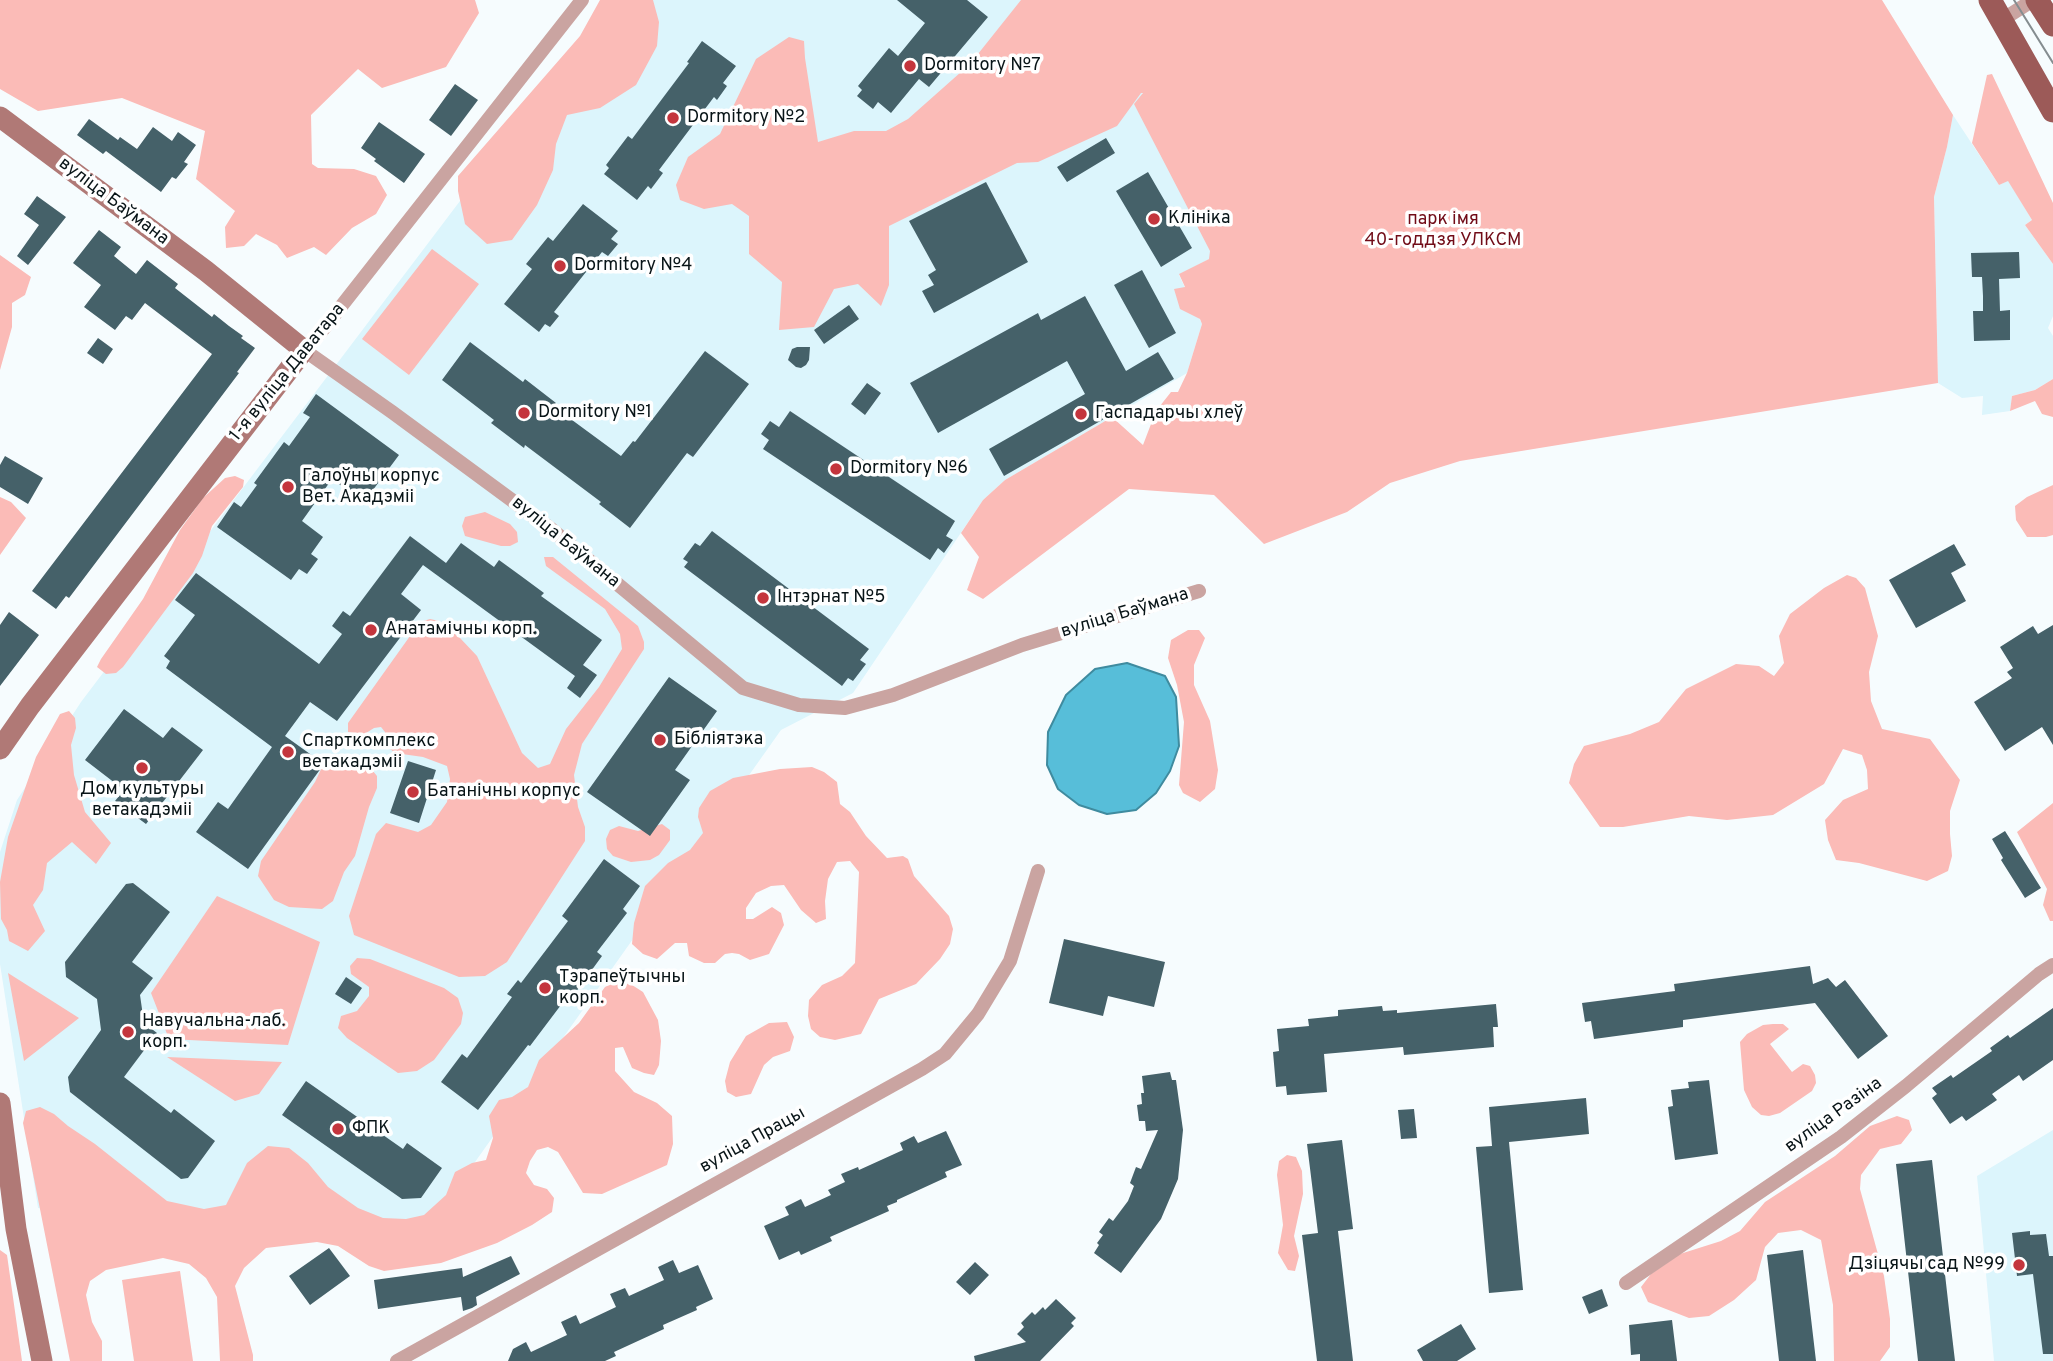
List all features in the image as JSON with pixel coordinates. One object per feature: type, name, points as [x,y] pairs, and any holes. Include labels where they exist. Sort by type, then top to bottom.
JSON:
[{"type":"main road","points":[[1990,0],[2053,111]]},
{"type":"main road","points":[[2035,0],[2053,25]]},
{"type":"street","name":"1-я вуліца Даватара","points":[[0,750],[30,706],[304,351],[582,0]]},
{"type":"street","points":[[2002,20],[2035,0]]},
{"type":"street","name":"вуліца Баўмана","points":[[0,117],[206,271],[304,351],[551,529],[743,688],[799,705],[845,708],[881,698],[1022,645],[1199,591]]},
{"type":"street","name":"вуліца Працы","points":[[397,1361],[945,1054],[978,1014],[1010,961],[1038,871]]},
{"type":"street","name":"вуліца Разіна","points":[[1626,1283],[1841,1137],[2053,964]]},
{"type":"street","points":[[0,1103],[16,1228],[42,1361]]},
{"type":"shaded area","points":[[612,0],[1030,0],[1143,94],[1213,257],[1179,275],[1202,324],[1187,373],[1005,480],[983,500],[853,693],[781,730],[429,1227],[227,1240],[38,1208],[0,964],[0,852],[17,800],[81,702]]},
{"type":"shaded area","points":[[1953,115],[1999,185],[2008,180],[2032,220],[2025,225],[2053,264],[2053,316],[2048,328],[2053,336],[2053,379],[2035,390],[2012,396],[2010,411],[1982,415],[1983,396],[1962,398],[1938,383],[1934,197]]},
{"type":"shaded area","name":"Дзіцячы сад №99","points":[[2053,1130],[2053,1361],[1994,1361],[1977,1176]]},
{"type":"green space","points":[[0,0],[475,0],[479,13],[446,67],[382,88],[358,69],[311,115],[312,164],[318,168],[354,169],[376,176],[387,195],[376,214],[352,228],[326,255],[314,247],[287,258],[277,245],[256,234],[244,246],[226,248],[225,227],[235,211],[196,179],[205,131],[122,98],[38,111],[0,89]]},
{"type":"green space","points":[[600,0],[653,0],[659,22],[657,46],[636,85],[600,108],[567,115],[556,144],[553,170],[537,205],[512,240],[487,244],[465,224],[458,191],[458,176],[580,36]]},
{"type":"green space","name":"парк імя 40-годдзя УЛКСМ","points":[[1021,0],[1882,0],[1953,115],[1934,197],[1938,383],[1460,461],[1390,483],[1347,512],[1264,544],[1214,495],[1129,489],[983,599],[967,590],[979,557],[961,533],[983,500],[1005,480],[1112,417],[1143,445],[1156,411],[1171,392],[1178,392],[1187,373],[1202,324],[1200,319],[1180,309],[1174,289],[1185,287],[1179,274],[1209,259],[1210,251],[1134,104],[1143,93],[1141,93],[1117,126],[1038,162],[1017,163],[889,226],[889,285],[881,306],[858,284],[834,289],[814,327],[779,330],[782,282],[749,254],[749,216],[732,204],[704,209],[680,200],[676,185],[688,157],[720,134],[756,59],[789,37],[804,41],[818,142],[854,131],[886,131],[908,119],[970,64]]},
{"type":"green space","points":[[1992,74],[2053,203],[2053,264],[2025,225],[2032,220],[2008,181],[1999,185],[1972,143],[1987,75]]},
{"type":"green space","points":[[432,249],[479,284],[409,375],[362,339]]},
{"type":"green space","points":[[0,255],[31,277],[25,295],[12,303],[12,327],[0,370]]},
{"type":"green space","points":[[2053,379],[2053,417],[2042,414],[2035,401],[2010,411],[2012,396],[2035,390]]},
{"type":"green space","points":[[235,476],[244,480],[243,487],[212,526],[193,573],[123,667],[116,673],[106,674],[97,667],[101,659],[143,599],[180,530],[203,498],[225,478]]},
{"type":"green space","points":[[2053,485],[2053,535],[2027,537],[2016,520],[2015,506]]},
{"type":"green space","points":[[0,497],[11,502],[26,518],[0,555]]},
{"type":"green space","points":[[485,512],[510,524],[517,532],[518,542],[501,546],[465,536],[462,526],[465,517]]},
{"type":"green space","points":[[544,557],[553,557],[638,626],[644,649],[582,744],[574,775],[578,807],[585,827],[585,841],[507,962],[485,976],[459,977],[354,935],[349,916],[376,834],[386,823],[418,832],[431,825],[447,802],[450,779],[447,766],[423,757],[395,753],[389,748],[381,727],[363,735],[348,732],[348,723],[420,622],[430,619],[439,621],[477,656],[522,753],[538,768],[550,764],[566,729],[599,687],[622,649],[620,634],[605,609],[546,566]]},
{"type":"green space","points":[[1847,575],[1856,578],[1865,588],[1878,636],[1869,672],[1871,701],[1882,729],[1930,739],[1960,780],[1950,811],[1952,856],[1948,871],[1927,881],[1859,863],[1836,860],[1828,840],[1825,820],[1843,800],[1868,789],[1867,770],[1862,755],[1843,749],[1824,784],[1773,815],[1727,820],[1689,816],[1623,827],[1600,827],[1569,783],[1574,764],[1584,746],[1630,734],[1659,722],[1686,689],[1736,664],[1759,666],[1774,676],[1784,663],[1779,636],[1790,614],[1824,588]]},
{"type":"green space","points":[[1188,630],[1199,630],[1205,638],[1194,665],[1194,685],[1210,721],[1218,770],[1215,789],[1200,802],[1183,793],[1179,785],[1184,722],[1177,685],[1168,658],[1171,640]]},
{"type":"green space","points":[[69,711],[75,718],[76,728],[71,745],[74,775],[85,812],[111,843],[96,864],[72,842],[47,863],[43,890],[33,905],[45,931],[28,951],[9,941],[1,919],[0,882],[8,837],[36,757],[60,714]]},
{"type":"green space","points":[[348,756],[368,765],[377,776],[377,788],[355,856],[344,872],[333,901],[322,909],[289,907],[274,900],[258,876],[261,861],[315,782],[325,761]]},
{"type":"green space","points":[[812,767],[837,782],[840,804],[850,812],[866,836],[887,858],[903,856],[908,859],[914,876],[949,916],[953,929],[950,944],[940,959],[916,984],[879,999],[861,1034],[835,1040],[820,1037],[811,1029],[809,1000],[822,985],[842,976],[855,963],[859,872],[850,861],[837,862],[828,879],[826,919],[816,923],[801,910],[784,885],[771,886],[756,893],[746,908],[746,919],[753,919],[772,907],[781,913],[784,925],[769,954],[750,960],[732,953],[725,954],[715,963],[704,963],[689,956],[687,943],[675,943],[657,959],[643,954],[632,944],[634,923],[645,886],[668,863],[690,850],[703,833],[698,817],[699,808],[710,791],[733,778],[780,769]]},
{"type":"green space","points":[[2053,803],[2053,921],[2050,921],[2043,905],[2047,889],[2017,832]]},
{"type":"green space","points":[[662,824],[670,830],[670,840],[659,855],[650,860],[631,862],[613,856],[607,849],[606,839],[610,830],[619,826],[638,831]]},
{"type":"green space","points":[[217,896],[320,942],[288,1045],[169,1039],[151,993]]},
{"type":"green space","points":[[357,958],[370,959],[444,988],[458,998],[463,1013],[461,1024],[434,1060],[417,1071],[398,1073],[347,1038],[338,1028],[341,1016],[357,1011],[369,996],[369,987],[351,974],[350,966]]},
{"type":"green space","points":[[8,973],[79,1018],[24,1061]]},
{"type":"green space","points":[[617,981],[632,985],[643,992],[658,1020],[661,1041],[659,1065],[654,1075],[632,1068],[623,1047],[615,1048],[615,1071],[634,1092],[657,1103],[672,1116],[673,1144],[667,1165],[602,1194],[583,1193],[558,1152],[548,1147],[537,1150],[526,1173],[534,1185],[547,1189],[554,1198],[552,1212],[497,1243],[441,1263],[384,1271],[369,1266],[338,1246],[317,1242],[266,1248],[244,1268],[235,1286],[253,1361],[220,1361],[217,1297],[206,1278],[189,1264],[163,1258],[106,1270],[90,1281],[86,1295],[92,1322],[102,1341],[102,1361],[70,1361],[23,1123],[26,1111],[40,1107],[54,1114],[167,1201],[204,1209],[226,1205],[247,1163],[268,1146],[289,1148],[308,1163],[328,1187],[358,1208],[383,1218],[406,1219],[424,1215],[446,1195],[455,1172],[472,1163],[486,1160],[493,1138],[489,1116],[499,1100],[512,1097],[528,1087],[539,1060],[579,1023],[605,987]]},
{"type":"green space","points":[[787,1022],[794,1037],[790,1051],[773,1057],[764,1065],[751,1094],[736,1097],[727,1092],[725,1081],[730,1062],[746,1036],[769,1023]]},
{"type":"green space","points":[[1783,1024],[1789,1029],[1770,1044],[1792,1072],[1803,1064],[1810,1066],[1816,1083],[1812,1091],[1780,1113],[1761,1115],[1752,1107],[1744,1090],[1740,1042],[1747,1034],[1763,1025]]},
{"type":"green space","points":[[167,1057],[282,1062],[259,1094],[235,1101]]},
{"type":"green space","points":[[1897,1116],[1909,1120],[1912,1130],[1901,1144],[1880,1149],[1861,1175],[1860,1189],[1884,1276],[1890,1319],[1890,1347],[1880,1361],[1834,1361],[1833,1305],[1821,1240],[1801,1230],[1778,1233],[1765,1247],[1756,1280],[1734,1300],[1709,1316],[1689,1318],[1648,1302],[1641,1287],[1651,1274],[1680,1254],[1721,1241],[1740,1231],[1765,1202],[1835,1156],[1870,1126]]},
{"type":"green space","points":[[1287,1155],[1296,1157],[1302,1171],[1303,1194],[1294,1236],[1299,1256],[1295,1271],[1288,1270],[1278,1253],[1283,1225],[1277,1175],[1279,1161]]},
{"type":"green space","points":[[0,1250],[7,1255],[22,1361],[0,1361]]},
{"type":"green space","points":[[180,1271],[193,1361],[134,1361],[122,1280]]},
{"type":"water","points":[[1127,663],[1165,676],[1176,697],[1179,746],[1170,771],[1156,793],[1136,810],[1107,814],[1079,805],[1058,789],[1047,765],[1048,732],[1066,695],[1095,669]]},
{"type":"building","name":"Dormitory №7","points":[[897,0],[967,0],[988,17],[929,87],[919,79],[891,113],[878,102],[873,109],[857,96],[862,90],[858,86],[889,48],[898,56],[925,23]]},
{"type":"building","name":"Dormitory №2","points":[[702,41],[736,66],[723,83],[727,86],[717,100],[714,97],[659,170],[663,173],[651,189],[648,186],[637,200],[604,174],[609,168],[606,165],[628,136],[632,139],[689,63],[687,62]]},
{"type":"building","points":[[455,84],[478,100],[451,136],[429,120]]},
{"type":"building","points":[[89,119],[118,140],[120,137],[137,149],[153,127],[172,141],[178,132],[196,145],[184,162],[188,164],[176,179],[172,177],[161,192],[106,151],[103,154],[77,135]]},
{"type":"building","points":[[379,122],[425,154],[404,183],[361,148]]},
{"type":"building","points":[[1106,138],[1115,153],[1067,182],[1057,167]]},
{"type":"building","name":"Клініка","points":[[1148,172],[1192,248],[1161,267],[1116,191]]},
{"type":"building","points":[[986,182],[1028,262],[934,313],[922,291],[934,285],[928,275],[936,270],[909,221]]},
{"type":"building","points":[[37,196],[66,217],[28,265],[17,256],[39,225],[24,214]]},
{"type":"building","name":"Dormitory №4","points":[[583,204],[618,231],[611,239],[618,244],[608,256],[602,252],[554,312],[559,316],[550,327],[545,324],[539,332],[504,304],[532,269],[526,264],[548,237],[553,241]]},
{"type":"building","points":[[99,230],[121,247],[114,256],[136,274],[147,260],[178,284],[175,288],[212,317],[214,314],[255,348],[69,598],[66,596],[56,609],[32,591],[212,354],[145,303],[132,320],[126,316],[115,330],[84,307],[101,285],[73,263]]},
{"type":"building","points":[[2019,252],[2020,278],[1999,279],[2000,311],[2010,310],[2010,340],[1974,341],[1973,311],[1983,311],[1983,296],[1982,277],[1972,277],[1971,253]]},
{"type":"building","points":[[1142,270],[1176,333],[1149,348],[1114,285]]},
{"type":"building","points":[[1085,296],[1126,371],[1158,352],[1174,379],[1004,476],[989,449],[1085,394],[1067,361],[938,433],[910,383],[1038,313],[1041,320]]},
{"type":"building","points":[[849,305],[859,319],[824,344],[814,330]]},
{"type":"building","points":[[98,338],[113,349],[103,364],[87,353]]},
{"type":"building","points":[[470,342],[523,382],[525,379],[556,403],[553,406],[621,456],[633,441],[635,442],[705,351],[749,384],[693,457],[687,453],[630,528],[599,504],[601,502],[491,423],[494,420],[442,380]]},
{"type":"building","points":[[810,347],[809,360],[801,368],[788,360],[792,349]]},
{"type":"building","points":[[867,383],[881,393],[865,415],[851,404]]},
{"type":"building","name":"Галоўны корпус Вет. Акадэміі","points":[[316,394],[399,455],[364,502],[332,479],[302,521],[323,537],[311,554],[318,559],[307,574],[299,569],[291,580],[217,527],[234,502],[241,507],[257,485],[254,483],[284,442],[289,446],[310,417],[303,413]]},
{"type":"building","name":"Dormitory №6","points":[[790,411],[955,521],[946,536],[953,540],[944,553],[938,548],[930,560],[763,449],[769,440],[761,434],[770,421],[779,427]]},
{"type":"building","points":[[5,456],[43,478],[28,504],[0,487],[0,465]]},
{"type":"building","name":"Інтэрнат №5","points":[[712,531],[869,649],[860,660],[866,664],[853,681],[848,678],[842,686],[684,567],[688,562],[683,559],[695,543],[700,546]]},
{"type":"building","points":[[410,536],[446,563],[461,543],[494,567],[499,560],[544,593],[541,596],[602,640],[583,665],[597,675],[580,698],[567,688],[575,676],[423,565],[401,594],[421,610],[337,721],[310,702],[285,736],[324,764],[248,869],[196,832],[218,802],[228,809],[272,747],[166,668],[170,661],[164,656],[195,615],[175,600],[196,573],[319,664],[342,634],[332,626],[343,611],[350,616]]},
{"type":"building","points":[[1954,544],[1966,565],[1951,573],[1966,601],[1916,628],[1889,580]]},
{"type":"building","points":[[9,612],[39,635],[0,686],[0,625]]},
{"type":"building","points":[[2053,625],[2053,745],[2042,727],[2005,751],[1974,702],[2012,678],[2007,672],[2013,668],[2000,647],[2033,626],[2038,634]]},
{"type":"building","name":"Бібліятэка","points":[[669,677],[717,711],[675,770],[690,780],[650,836],[587,792]]},
{"type":"building","name":"Дом культуры ветакадэміі","points":[[124,709],[163,738],[172,727],[203,750],[146,824],[115,801],[124,790],[85,760]]},
{"type":"building","name":"Батанічны корпус","points":[[408,761],[436,770],[419,823],[390,813]]},
{"type":"building","points":[[2005,831],[2041,888],[2025,898],[2001,860],[2003,858],[1992,839]]},
{"type":"building","name":"Тэрапеўтычны корп.","points":[[604,859],[640,886],[623,909],[627,913],[597,952],[602,956],[570,1000],[567,997],[478,1110],[441,1082],[462,1054],[467,1058],[512,997],[507,994],[518,980],[521,983],[568,921],[562,916]]},
{"type":"building","name":"Навучальна-лаб. корп.","points":[[133,883],[170,912],[132,962],[153,978],[140,995],[144,1023],[157,1033],[124,1077],[171,1113],[174,1109],[215,1141],[188,1178],[181,1179],[70,1092],[68,1077],[101,1030],[97,999],[66,977],[65,962],[126,884]]},
{"type":"building","points":[[1064,939],[1165,962],[1154,1007],[1108,996],[1103,1016],[1049,1003]]},
{"type":"building","points":[[1810,966],[1813,984],[1828,978],[1836,987],[1845,980],[1888,1036],[1858,1059],[1815,1003],[1683,1020],[1683,1027],[1594,1039],[1591,1021],[1585,1022],[1582,1003],[1675,991],[1674,984]]},
{"type":"building","points":[[346,977],[362,988],[351,1004],[335,994]]},
{"type":"building","points":[[1496,1004],[1498,1027],[1493,1027],[1494,1047],[1404,1055],[1403,1047],[1324,1054],[1327,1092],[1287,1095],[1286,1086],[1276,1087],[1273,1052],[1279,1051],[1277,1029],[1309,1026],[1308,1019],[1338,1016],[1338,1010],[1382,1006],[1383,1011],[1397,1010],[1397,1013]]},
{"type":"building","points":[[2053,1008],[2053,1060],[2023,1081],[2019,1075],[1992,1094],[1997,1100],[1966,1121],[1962,1116],[1950,1124],[1932,1098],[1937,1094],[1932,1088],[1951,1075],[1953,1078],[1992,1051],[1990,1048],[2008,1035],[2010,1038]]},
{"type":"building","points":[[1170,1072],[1172,1080],[1176,1080],[1183,1130],[1178,1179],[1161,1219],[1121,1273],[1094,1253],[1103,1235],[1099,1232],[1109,1218],[1113,1221],[1128,1201],[1134,1186],[1130,1183],[1136,1167],[1141,1169],[1158,1130],[1146,1131],[1145,1121],[1139,1121],[1137,1105],[1142,1104],[1141,1093],[1144,1093],[1142,1076]]},
{"type":"building","points":[[1709,1080],[1718,1154],[1675,1160],[1668,1107],[1673,1106],[1671,1090],[1689,1088],[1688,1082]]},
{"type":"building","name":"ФПК","points":[[306,1081],[403,1149],[407,1143],[442,1168],[421,1198],[402,1199],[282,1115]]},
{"type":"building","points":[[1586,1098],[1589,1134],[1509,1142],[1523,1290],[1489,1293],[1476,1147],[1492,1146],[1489,1107]]},
{"type":"building","points":[[1414,1109],[1417,1138],[1401,1139],[1398,1110]]},
{"type":"building","points":[[946,1131],[962,1165],[945,1172],[947,1177],[897,1200],[887,1206],[889,1211],[830,1237],[832,1241],[801,1255],[799,1251],[779,1260],[764,1226],[789,1215],[785,1207],[801,1199],[805,1207],[831,1195],[828,1190],[845,1182],[841,1174],[858,1167],[859,1170],[903,1150],[900,1143],[914,1136],[918,1143]]},
{"type":"building","points":[[1342,1140],[1353,1229],[1338,1231],[1353,1361],[1317,1361],[1302,1235],[1318,1233],[1307,1144]]},
{"type":"building","points":[[1932,1160],[1955,1361],[1918,1361],[1896,1164]]},
{"type":"building","points":[[2030,1231],[2030,1235],[2046,1234],[2049,1256],[2053,1256],[2053,1354],[2043,1354],[2033,1274],[2017,1276],[2012,1233]]},
{"type":"building","points":[[329,1248],[350,1276],[310,1305],[289,1276]]},
{"type":"building","points":[[1803,1250],[1816,1361],[1779,1361],[1767,1255]]},
{"type":"building","points":[[511,1256],[520,1274],[476,1297],[477,1305],[472,1308],[463,1311],[461,1297],[378,1309],[374,1280],[462,1268],[463,1277]]},
{"type":"building","points":[[673,1260],[679,1273],[698,1265],[713,1299],[696,1307],[697,1310],[663,1325],[664,1329],[614,1352],[616,1356],[605,1361],[508,1361],[513,1349],[526,1342],[531,1352],[567,1335],[561,1322],[576,1315],[580,1324],[616,1307],[610,1294],[625,1288],[629,1296],[664,1280],[658,1267]]},
{"type":"building","points":[[975,1262],[989,1275],[970,1295],[956,1282]]},
{"type":"building","points":[[1602,1289],[1608,1306],[1589,1314],[1582,1297]]},
{"type":"building","points":[[1056,1299],[1076,1318],[1071,1323],[1074,1326],[1040,1361],[975,1361],[974,1356],[1026,1342],[1017,1334],[1024,1327],[1021,1323],[1032,1312],[1035,1315],[1043,1307],[1045,1310]]},
{"type":"building","points":[[1672,1320],[1677,1361],[1640,1361],[1640,1354],[1631,1355],[1629,1325]]},
{"type":"building","points":[[1461,1324],[1476,1349],[1457,1361],[1423,1361],[1417,1350]]},
{"type":"tram line","points":[[2014,0],[2053,63]]},
{"type":"place","name":"Dormitory №7","points":[[910,66]]},
{"type":"place","name":"Dormitory №2","points":[[673,118]]},
{"type":"place","name":"Клініка","points":[[1154,219]]},
{"type":"place","name":"Dormitory №4","points":[[560,266]]},
{"type":"place","name":"Dormitory №1","points":[[524,413]]},
{"type":"place","name":"Гаспадарчы хлеў","points":[[1081,414]]},
{"type":"place","name":"Dormitory №6","points":[[836,469]]},
{"type":"place","name":"Галоўны корпус Вет. Акадэміі","points":[[288,487]]},
{"type":"place","name":"Інтэрнат №5","points":[[763,598]]},
{"type":"place","name":"Анатамічны корп.","points":[[371,630]]},
{"type":"place","name":"Бібліятэка","points":[[660,740]]},
{"type":"place","name":"Спарткомплекс ветакадэміі","points":[[288,752]]},
{"type":"place","name":"Дом культуры ветакадэміі","points":[[142,768]]},
{"type":"place","name":"Батанічны корпус","points":[[413,792]]},
{"type":"place","name":"Тэрапеўтычны корп.","points":[[545,988]]},
{"type":"place","name":"Навучальна-лаб. корп.","points":[[128,1032]]},
{"type":"place","name":"ФПК","points":[[338,1129]]},
{"type":"place","name":"Дзіцячы сад №99","points":[[2019,1265]]}]
